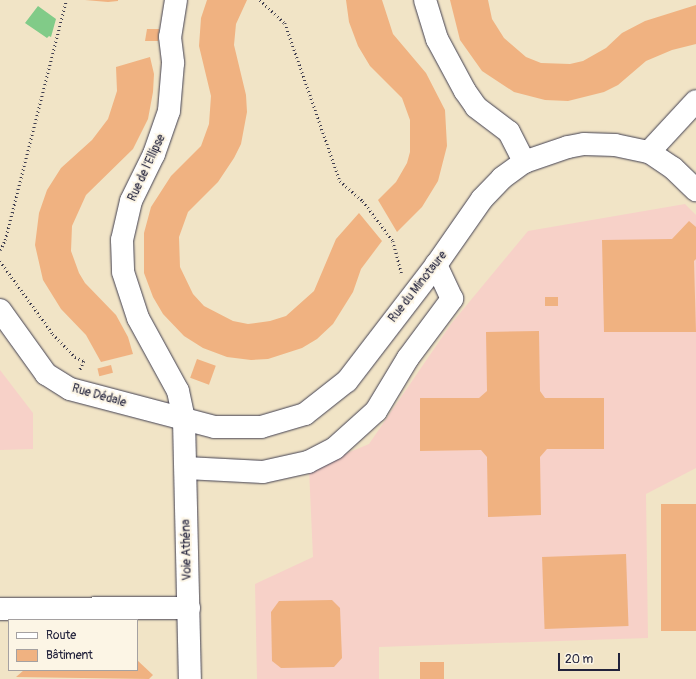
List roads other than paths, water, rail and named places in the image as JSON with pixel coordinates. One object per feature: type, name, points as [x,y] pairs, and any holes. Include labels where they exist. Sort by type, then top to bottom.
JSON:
[{"type":"street","name":"Rue de l'Ellipse","points":[[176,0],[170,37],[173,64],[169,111],[154,154],[131,201],[122,240],[123,272],[138,318],[178,391],[184,420]]},
{"type":"street","points":[[425,0],[437,39],[465,91],[476,107],[509,132],[524,162]]},
{"type":"street","points":[[649,152],[696,101]]},
{"type":"street","name":"Rue du Minotaure","points":[[184,420],[215,427],[261,427],[305,414],[347,381],[436,265],[482,199],[502,178],[524,162],[555,149],[584,144],[615,145],[649,152],[673,168],[696,190]]},
{"type":"street","points":[[186,468],[263,472],[308,462],[335,448],[376,411],[408,358],[452,299],[436,265]]},
{"type":"street","name":"Rue Dédale","points":[[0,310],[30,355],[46,374],[70,389],[184,420]]},
{"type":"street","name":"Voie Athéna","points":[[184,420],[190,679]]},
{"type":"street","points":[[0,609],[189,608]]}]
